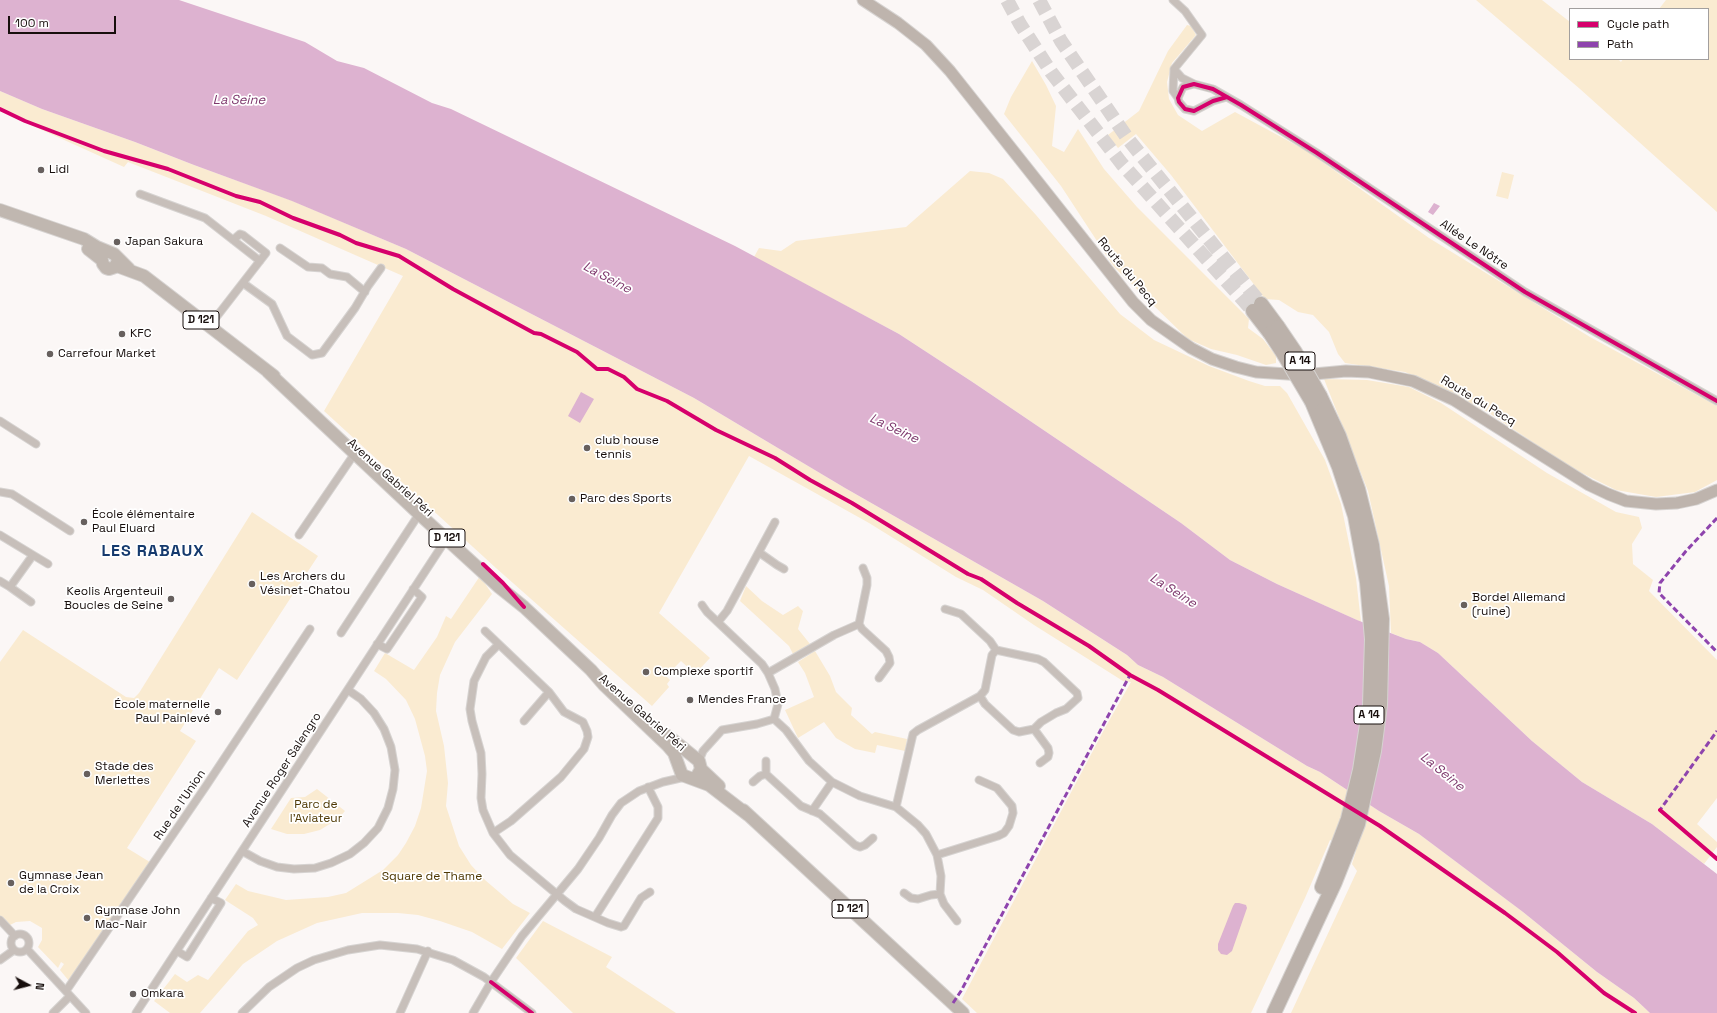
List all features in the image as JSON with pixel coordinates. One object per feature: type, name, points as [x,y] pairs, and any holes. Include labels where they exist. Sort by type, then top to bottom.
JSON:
[{"type":"highway","name":"A 14","points":[[1257,308],[1308,374],[1339,436],[1358,489],[1365,514],[1378,580],[1382,619],[1380,705],[1370,775],[1358,824],[1344,846],[1312,910],[1264,1013]]},
{"type":"highway","name":"A 14","points":[[1274,1013],[1335,882],[1344,846]]},
{"type":"main road","name":"Route du Pecq","points":[[863,0],[898,23],[926,45],[950,71],[1133,302],[1151,320],[1191,348],[1218,361],[1256,372],[1303,375],[1346,371],[1369,372],[1413,381],[1454,400],[1590,486],[1626,501],[1656,504],[1677,503],[1696,499],[1717,490]]},
{"type":"main road","name":"Avenue Gabriel Péri","points":[[1,214],[69,238],[144,276],[268,372],[286,384],[311,405],[421,512]]},
{"type":"main road","name":"Avenue Gabriel Péri","points":[[268,372],[421,512],[475,559],[483,564],[503,583],[524,607]]},
{"type":"main road","name":"Avenue Gabriel Péri","points":[[449,536],[499,587],[524,607],[591,670],[690,768]]},
{"type":"main road","name":"D 121","points":[[690,768],[709,785],[748,815],[963,1013]]},
{"type":"street","points":[[1173,0],[1185,11],[1202,35],[1174,68],[1174,91],[1179,102],[1185,109],[1194,111],[1213,101],[1226,97]]},
{"type":"street","name":"Allée Le Nôtre","points":[[1174,68],[1182,78],[1194,84],[1213,89],[1317,153],[1525,292],[1717,400]]},
{"type":"street","points":[[1178,98],[1183,87],[1194,84]]},
{"type":"street","points":[[140,194],[206,218],[260,261]]},
{"type":"street","points":[[208,326],[266,253],[243,235],[240,234],[233,240]]},
{"type":"street","points":[[280,248],[293,258],[300,260],[308,267],[322,268],[330,274],[346,277],[365,292]]},
{"type":"street","points":[[243,283],[272,304],[286,336],[312,355],[322,353],[355,308],[381,268]]},
{"type":"street","points":[[0,421],[36,444]]},
{"type":"street","points":[[299,535],[355,453]]},
{"type":"street","points":[[0,492],[12,494],[70,531]]},
{"type":"street","points":[[341,633],[421,512]]},
{"type":"street","points":[[718,622],[726,611],[760,552],[775,522]]},
{"type":"street","points":[[0,535],[48,564]]},
{"type":"street","name":"Avenue Roger Salengro","points":[[136,1013],[449,536]]},
{"type":"street","points":[[760,552],[784,569]]},
{"type":"street","points":[[10,588],[32,555]]},
{"type":"street","points":[[863,568],[867,578],[867,585],[859,624],[862,629],[886,651],[890,663],[879,678]]},
{"type":"street","points":[[0,581],[31,602]]},
{"type":"street","points":[[377,644],[387,650],[422,597],[413,589]]},
{"type":"street","points":[[702,605],[707,612],[762,664],[768,673],[775,689],[778,704],[774,719]]},
{"type":"street","points":[[945,609],[961,614],[990,641],[996,650],[1038,659],[1044,662],[1077,693],[1078,698],[1066,709],[1041,722],[1034,729],[1020,732],[1013,730],[985,704],[980,696]]},
{"type":"street","points":[[768,673],[834,635],[859,624]]},
{"type":"street","name":"Rue de l'Union","points":[[53,1013],[68,993],[310,629]]},
{"type":"street","points":[[485,632],[549,692],[564,712],[583,722],[588,731],[584,749],[561,777],[511,821],[493,833]]},
{"type":"street","points":[[498,645],[486,657],[474,681],[470,709],[481,753],[481,798],[483,810],[493,833],[510,856],[576,909],[614,925],[621,927],[624,926],[641,898],[650,892]]},
{"type":"street","points":[[896,807],[913,734],[980,696],[985,690],[992,655],[996,650]]},
{"type":"street","points":[[242,851],[260,861],[280,868],[315,868],[331,864],[348,856],[364,843],[378,828],[388,808],[393,789],[394,770],[391,747],[384,729],[374,713],[361,699],[348,690]]},
{"type":"street","points":[[524,721],[549,692]]},
{"type":"street","points":[[474,1013],[491,982],[522,936],[578,869],[621,803],[631,796],[649,790],[690,768],[722,730],[757,724],[774,719]]},
{"type":"street","points":[[774,719],[786,730],[809,761],[832,782],[860,796],[896,807],[918,825],[926,834],[937,856],[941,876],[940,894],[944,904],[957,921]]},
{"type":"street","points":[[1034,729],[1048,748],[1049,753],[1048,757],[1040,763]]},
{"type":"street","points":[[766,762],[766,774],[801,806],[820,814],[855,845],[860,847],[865,846],[873,838]]},
{"type":"street","points":[[663,782],[690,768]]},
{"type":"street","points":[[753,782],[760,776],[766,774]]},
{"type":"street","points":[[937,856],[998,836],[1004,833],[1009,826],[1013,813],[1012,806],[997,788],[979,780]]},
{"type":"street","points":[[812,811],[832,782]]},
{"type":"street","points":[[595,917],[658,818],[658,807],[649,790]]},
{"type":"street","points":[[904,893],[911,898],[918,899],[940,894]]},
{"type":"street","points":[[177,951],[187,957],[221,903],[211,898]]},
{"type":"street","points":[[0,920],[14,936]]},
{"type":"street","points":[[14,936],[22,934],[27,937],[29,943],[27,949],[21,952],[14,950]]},
{"type":"street","points":[[14,936],[12,943],[14,950]]},
{"type":"street","points":[[242,1013],[269,987],[297,968],[314,960],[348,950],[380,945],[406,946],[428,951],[464,965],[491,982],[532,1013]]},
{"type":"street","points":[[27,949],[86,1013]]},
{"type":"street","points":[[0,960],[14,950]]},
{"type":"street","points":[[400,1013],[428,951]]},
{"type":"green space","points":[[1476,0],[1542,0],[1569,21],[1569,60],[1619,60],[1621,62],[1622,60],[1709,60],[1709,8],[1660,8],[1666,0],[1717,0],[1717,212],[1580,89]]},
{"type":"green space","points":[[1187,25],[1191,26],[1196,35],[1172,63],[1167,82],[1169,99],[1178,115],[1202,131],[1235,112],[1307,151],[1429,238],[1590,337],[1717,406],[1717,480],[1695,492],[1656,497],[1616,490],[1570,467],[1486,411],[1405,372],[1345,363],[1338,354],[1329,332],[1313,315],[1298,312],[1279,300],[1265,299],[1171,175],[1136,134],[1118,148],[1108,135],[1139,111],[1168,51]]},
{"type":"green space","points":[[1032,61],[1056,106],[1052,146],[1064,152],[1078,129],[1104,169],[1137,207],[1249,319],[1248,328],[1263,339],[1276,356],[1276,363],[1266,365],[1237,355],[1211,349],[1188,339],[1114,267],[1061,186],[1004,114],[1011,97]]},
{"type":"green space","points":[[0,91],[42,109],[293,201],[406,249],[694,398],[845,488],[1043,601],[1127,655],[1138,665],[1163,677],[1307,766],[1320,772],[1379,811],[1419,834],[1523,912],[1597,972],[1634,998],[1650,1013],[1291,1013],[1357,871],[1352,864],[1356,851],[1330,840],[1305,898],[1251,1013],[977,1013],[962,999],[1105,728],[1131,682],[1123,681],[1034,625],[983,590],[956,577],[869,523],[749,456],[659,613],[710,658],[695,674],[681,661],[673,669],[672,668],[665,675],[670,680],[667,684],[669,687],[652,706],[496,568],[324,411],[403,276],[266,216],[128,162],[124,167],[0,111]]},
{"type":"green space","points":[[970,171],[989,173],[1003,179],[1036,215],[1120,314],[1154,340],[1209,366],[1249,381],[1265,386],[1280,386],[1287,393],[1325,460],[1341,504],[1356,578],[1361,622],[1277,584],[1230,560],[1181,523],[899,334],[754,257],[759,248],[781,251],[796,241],[906,227]]},
{"type":"green space","points":[[1502,172],[1514,175],[1508,199],[1496,196]]},
{"type":"green space","points":[[1324,379],[1367,380],[1409,387],[1441,403],[1547,473],[1616,512],[1639,517],[1642,528],[1632,544],[1633,564],[1653,580],[1649,591],[1717,660],[1717,798],[1697,824],[1717,842],[1717,847],[1704,864],[1652,824],[1582,782],[1532,741],[1438,653],[1420,642],[1406,639],[1391,633],[1389,586],[1368,491]]},
{"type":"green space","name":"Stade des Merlettes","points":[[252,512],[318,556],[237,680],[219,668],[180,731],[196,741],[127,848],[153,864],[69,981],[60,970],[64,964],[61,962],[58,968],[38,947],[42,940],[42,928],[30,921],[16,922],[6,927],[0,920],[0,662],[23,630],[126,697],[134,698],[139,693]]},
{"type":"green space","name":"Square de Thame","points":[[480,576],[492,594],[455,642],[440,675],[437,693],[436,711],[444,746],[448,783],[446,806],[459,846],[471,865],[485,880],[513,904],[530,913],[502,949],[472,932],[418,915],[398,913],[362,913],[317,923],[277,941],[243,964],[200,1013],[170,1013],[154,1001],[175,974],[187,982],[198,975],[208,980],[248,931],[258,925],[253,918],[225,900],[236,884],[248,891],[286,900],[328,897],[346,893],[383,870],[398,855],[415,826],[421,808],[427,771],[425,756],[415,719],[406,700],[386,679],[374,671],[385,653],[414,670],[437,637],[446,616],[451,619]]},
{"type":"green space","points":[[746,586],[762,601],[783,615],[798,606],[803,611],[798,629],[810,644],[793,654],[789,646],[740,601]]},
{"type":"green space","points":[[815,651],[830,676],[836,692],[852,708],[851,715],[872,734],[875,732],[907,739],[905,751],[877,745],[875,753],[855,749],[836,738],[824,722],[798,738],[785,710],[814,697],[805,673],[798,662]]},
{"type":"green space","name":"Parc de l'Aviateur","points":[[317,789],[345,811],[338,819],[320,830],[304,834],[287,834],[271,829],[291,798],[305,797]]},
{"type":"green space","points":[[543,921],[612,957],[606,967],[676,1013],[573,1013],[516,958]]},
{"type":"water","name":"La Seine","points":[[0,0],[179,0],[305,42],[337,61],[364,68],[432,103],[451,109],[735,246],[899,334],[1181,523],[1230,560],[1277,584],[1357,620],[1406,639],[1420,642],[1438,653],[1532,741],[1582,782],[1652,824],[1717,874],[1717,1013],[1650,1013],[1634,998],[1597,972],[1523,912],[1419,834],[1379,811],[1320,772],[1307,766],[1163,677],[1138,665],[1127,655],[1043,601],[845,488],[694,398],[406,249],[292,201],[42,109],[0,91]]},
{"type":"water","points":[[1434,203],[1440,206],[1433,215],[1428,212]]},
{"type":"water","points":[[581,392],[594,399],[580,423],[568,416]]},
{"type":"water","points":[[1235,903],[1246,905],[1247,908],[1232,951],[1227,955],[1221,954],[1218,950],[1218,944],[1233,906]]},
{"type":"tunnel","points":[[1007,0],[1020,24],[1051,72],[1122,164],[1253,311]]},
{"type":"tunnel","points":[[1039,0],[1061,41],[1128,139],[1261,304]]},
{"type":"marked path","points":[[1717,518],[1686,551],[1660,583],[1659,593],[1717,652]]},
{"type":"marked path","points":[[953,1003],[961,991],[1130,675]]},
{"type":"marked path","points":[[1662,812],[1660,810],[1717,731]]},
{"type":"cycle path","points":[[1227,97],[1213,101],[1194,111],[1185,109],[1179,102],[1178,98],[1183,87],[1194,84],[1213,89],[1241,105],[1317,153],[1525,292],[1717,401]]},
{"type":"cycle path","points":[[0,109],[25,121],[104,151],[168,169],[236,196],[260,202],[293,218],[340,235],[356,243],[399,256],[453,289],[534,333],[541,334],[577,352],[597,369],[608,369],[624,377],[637,389],[667,401],[716,430],[775,458],[968,574],[981,579],[1017,603],[1089,646],[1130,675],[1158,690],[1380,826],[1505,913],[1557,952],[1604,993],[1635,1013]]},
{"type":"cycle path","points":[[483,564],[503,583],[524,607]]},
{"type":"cycle path","points":[[1660,810],[1717,859]]},
{"type":"cycle path","points":[[491,982],[532,1013]]},
{"type":"place","name":"Lidl","points":[[41,170]]},
{"type":"place","name":"Japan Sakura","points":[[117,242]]},
{"type":"place","name":"KFC","points":[[122,334]]},
{"type":"place","name":"Carrefour Market","points":[[50,354]]},
{"type":"place","name":"club house tennis","points":[[587,448]]},
{"type":"place","name":"Parc des Sports","points":[[572,499]]},
{"type":"place","name":"École élémentaire Paul Eluard","points":[[84,522]]},
{"type":"place","name":"Les Archers du Vésinet-Chatou","points":[[252,584]]},
{"type":"place","name":"Keolis Argenteuil Boucles de Seine","points":[[171,599]]},
{"type":"place","name":"Bordel Allemand (ruine)","points":[[1464,605]]},
{"type":"place","name":"Complexe sportif","points":[[646,672]]},
{"type":"place","name":"Mendes France","points":[[690,700]]},
{"type":"place","name":"École maternelle Paul Painlevé","points":[[218,712]]},
{"type":"place","name":"Stade des Merlettes","points":[[87,774]]},
{"type":"place","name":"Gymnase Jean de la Croix","points":[[11,883]]},
{"type":"place","name":"Gymnase John Mac-Nair","points":[[87,918]]},
{"type":"place","name":"Omkara","points":[[133,994]]},
{"type":"district","name":"LES RABAUX","points":[[153,552]]}]
